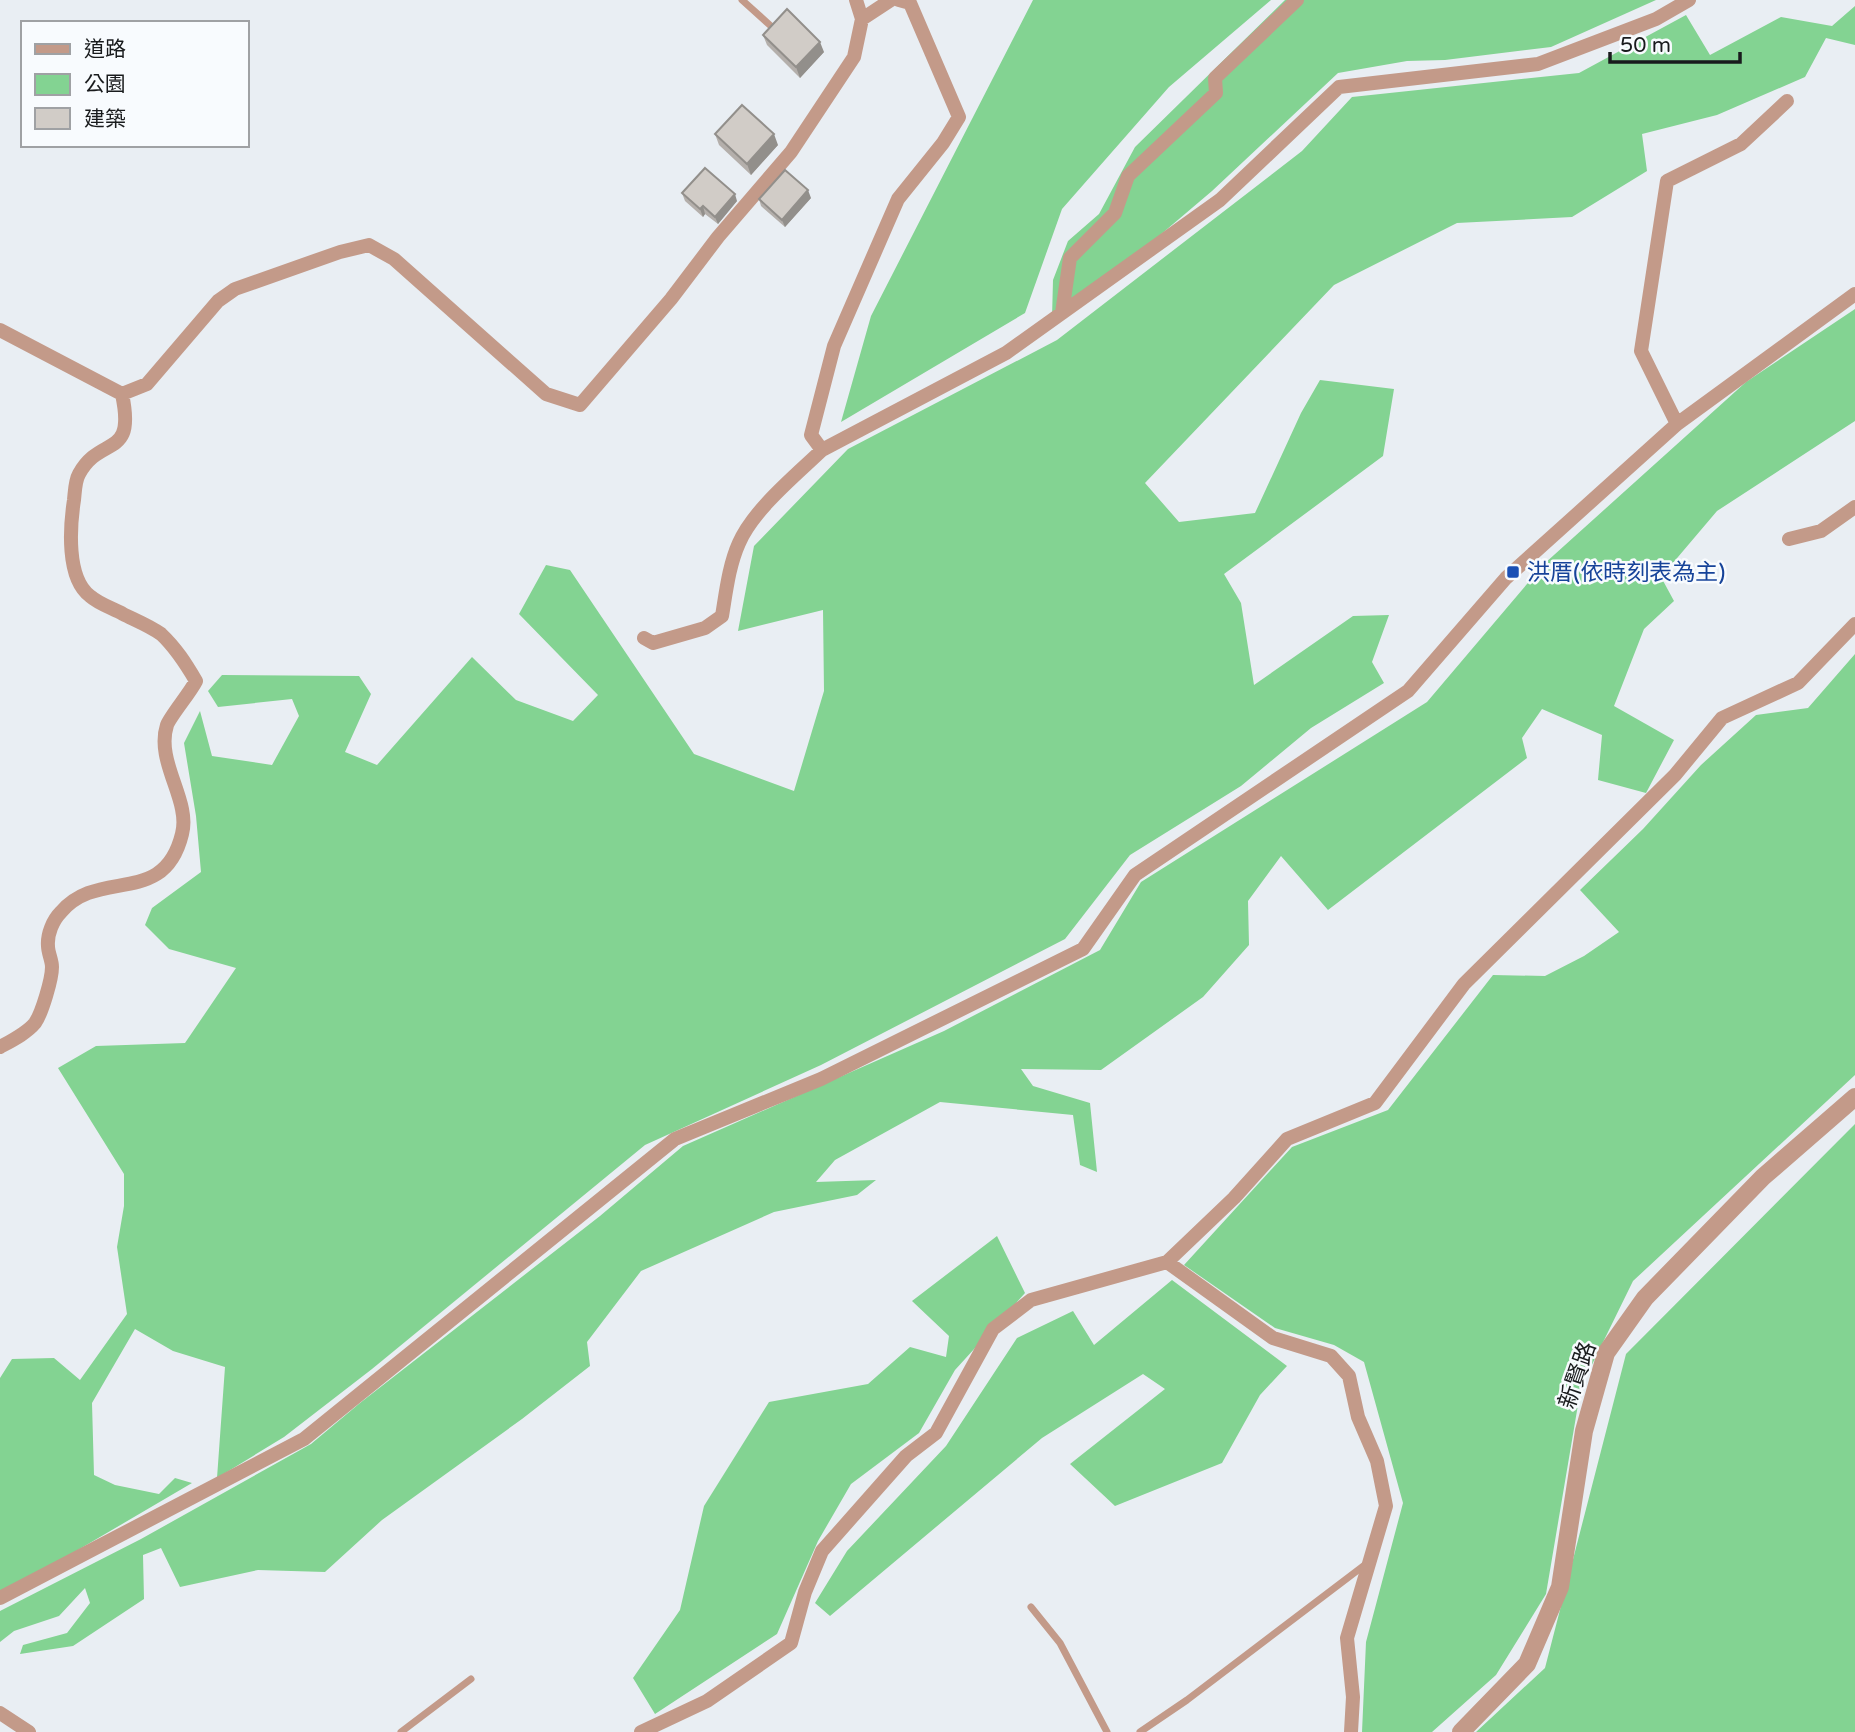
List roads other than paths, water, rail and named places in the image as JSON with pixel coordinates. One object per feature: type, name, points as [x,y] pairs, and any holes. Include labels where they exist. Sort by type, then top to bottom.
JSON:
[{"type":"street","points":[[0,330],[122,394],[147,384],[218,301],[235,289],[369,245],[394,259],[546,394],[580,405],[791,152],[854,57],[862,19],[856,0]]},
{"type":"street","points":[[862,19],[891,0]]},
{"type":"street","points":[[822,450],[811,435],[834,346],[898,199],[943,143],[960,117],[910,3],[899,0]]},
{"type":"street","points":[[1062,313],[1070,258],[1115,213],[1128,176],[1216,93],[1215,78],[1297,0]]},
{"type":"street","points":[[644,638],[653,643],[705,628],[722,617],[739,542],[765,504],[822,450],[1006,353],[1220,200],[1339,88],[1538,64],[1656,19],[1689,0]]},
{"type":"street","points":[[1677,424],[1641,351],[1667,181],[1741,144],[1787,101]]},
{"type":"street","points":[[0,1598],[304,1439],[675,1139],[821,1079],[1083,949],[1135,875],[1408,691],[1506,578],[1677,424],[1855,294]]},
{"type":"street","points":[[0,1047],[34,1023],[46,996],[52,968],[48,946],[51,928],[59,913],[77,896],[96,890],[133,885],[156,875],[168,865],[183,834],[183,819],[163,744],[168,722],[197,681],[180,653],[159,632],[89,596],[80,584],[72,561],[71,518],[77,479],[81,471],[101,452],[117,444],[125,432],[126,413],[122,394]]},
{"type":"street","points":[[1789,538],[1821,531],[1855,507]]},
{"type":"street","points":[[642,1732],[707,1701],[790,1643],[805,1592],[822,1551],[906,1456],[936,1433],[993,1329],[1031,1300],[1167,1262],[1234,1198],[1287,1139],[1376,1103],[1464,984],[1675,775],[1722,718],[1798,683],[1855,624]]},
{"type":"street","name":"新賢路","points":[[1461,1732],[1527,1664],[1560,1587],[1584,1431],[1606,1353],[1645,1298],[1763,1177],[1855,1097]]},
{"type":"street","points":[[1167,1262],[1273,1338],[1331,1356],[1349,1376],[1358,1417],[1377,1461],[1386,1506],[1347,1638],[1353,1697],[1351,1732]]},
{"type":"street","points":[[0,1713],[29,1732]]},
{"type":"lane","points":[[742,0],[772,27]]},
{"type":"lane","points":[[1140,1732],[1187,1700],[1370,1562]]},
{"type":"lane","points":[[1031,1607],[1060,1643],[1107,1732]]},
{"type":"lane","points":[[401,1732],[471,1679]]},
{"type":"place","name":"洪厝(依時刻表為主)","points":[[1513,572]]}]
